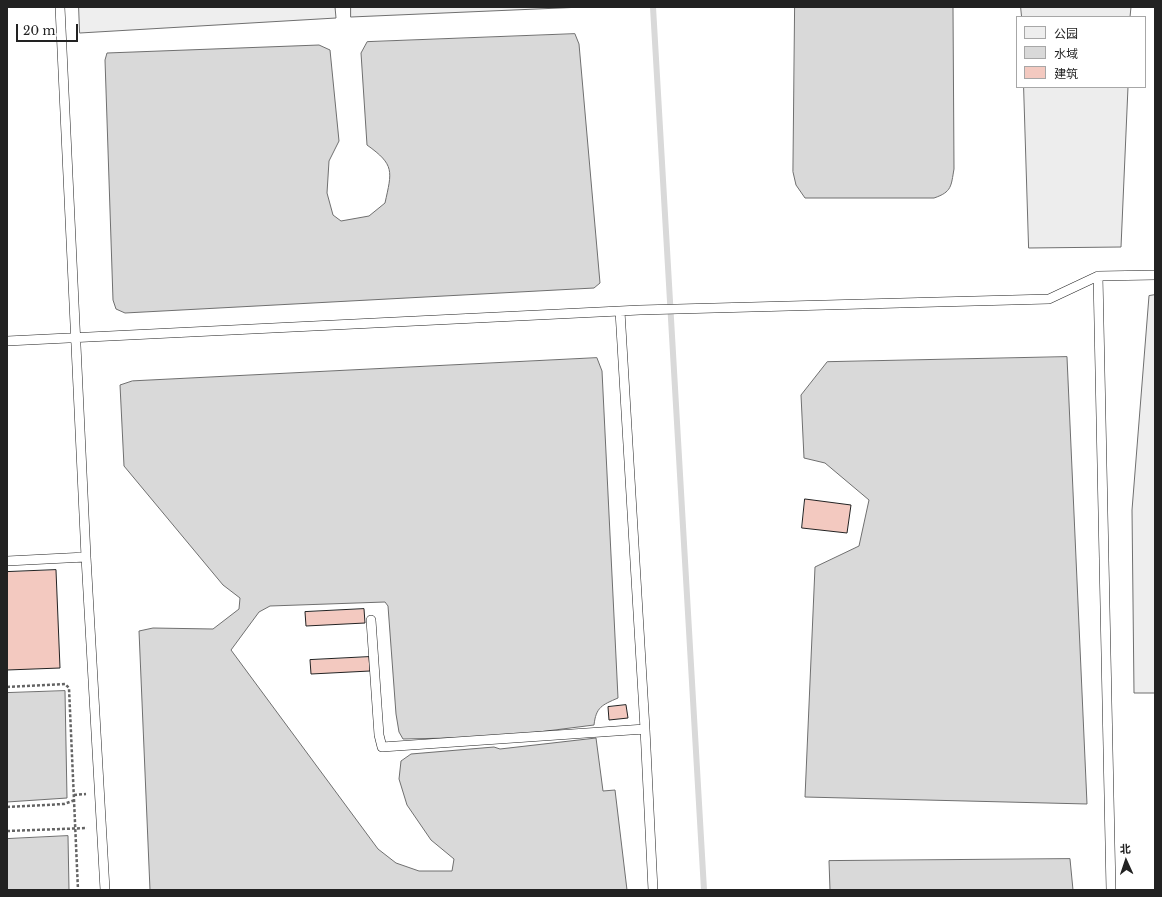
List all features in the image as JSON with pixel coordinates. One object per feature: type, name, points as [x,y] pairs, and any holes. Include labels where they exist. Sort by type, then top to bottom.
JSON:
[{"type":"lane","points":[[60,7],[86,557],[105,890]]},
{"type":"lane","points":[[7,341],[640,310],[1049,299],[1098,276],[1155,275]]},
{"type":"lane","points":[[1098,276],[1111,890]]},
{"type":"lane","points":[[620,311],[645,730],[652,890]]},
{"type":"lane","points":[[7,561],[86,557]]},
{"type":"lane","points":[[371,620],[379,735],[382,747],[645,730]]},
{"type":"path","points":[[7,687],[65,684],[69,688],[78,890]]},
{"type":"path","points":[[7,807],[64,804],[75,800]]},
{"type":"path","points":[[7,831],[102,828]]},
{"type":"green space","points":[[79,7],[335,7],[336,18],[80,33]]},
{"type":"green space","points":[[351,7],[583,7],[351,17]]},
{"type":"green space","points":[[1155,295],[1155,693],[1134,693],[1132,510],[1149,296]]},
{"type":"shaded area","points":[[1021,7],[1131,7],[1130,16],[1022,16]]},
{"type":"shaded area","points":[[1024,88],[1128,88],[1121,247],[1029,248]]},
{"type":"water","points":[[795,7],[953,7],[954,169],[950,188],[947,191],[934,198],[805,198],[796,185],[793,172]]},
{"type":"water","points":[[575,34],[579,44],[600,283],[594,288],[125,313],[116,309],[113,300],[105,60],[107,53],[319,45],[330,50],[339,141],[329,161],[327,193],[333,215],[341,221],[369,216],[385,203],[389,183],[390,176],[387,164],[383,158],[367,145],[361,53],[367,42]]},
{"type":"water","points":[[1067,357],[1087,804],[805,797],[815,567],[859,546],[869,500],[825,463],[804,458],[801,395],[827,362]]},
{"type":"water","points":[[597,358],[602,371],[618,698],[604,705],[598,710],[594,725],[499,737],[403,739],[399,732],[396,714],[388,606],[385,602],[270,606],[259,612],[231,650],[378,849],[396,863],[419,871],[452,871],[454,859],[431,840],[407,805],[399,779],[401,761],[411,754],[494,747],[500,749],[596,738],[603,791],[615,790],[627,890],[150,890],[139,631],[153,628],[213,629],[239,609],[240,598],[223,585],[124,466],[120,385],[132,381]]},
{"type":"water","points":[[65,691],[67,798],[7,802],[7,693]]},
{"type":"water","points":[[68,836],[69,890],[7,890],[7,839]]},
{"type":"water","points":[[1070,859],[1073,890],[830,890],[829,861]]},
{"type":"building","points":[[805,499],[851,505],[847,533],[802,528]]},
{"type":"building","points":[[56,570],[60,668],[7,670],[7,572]]},
{"type":"building","points":[[364,609],[365,623],[306,626],[305,612]]},
{"type":"building","points":[[369,657],[370,671],[311,674],[310,660]]},
{"type":"building","points":[[626,705],[628,718],[609,720],[608,707]]},
{"type":"waterway","points":[[653,7],[704,890]]}]
